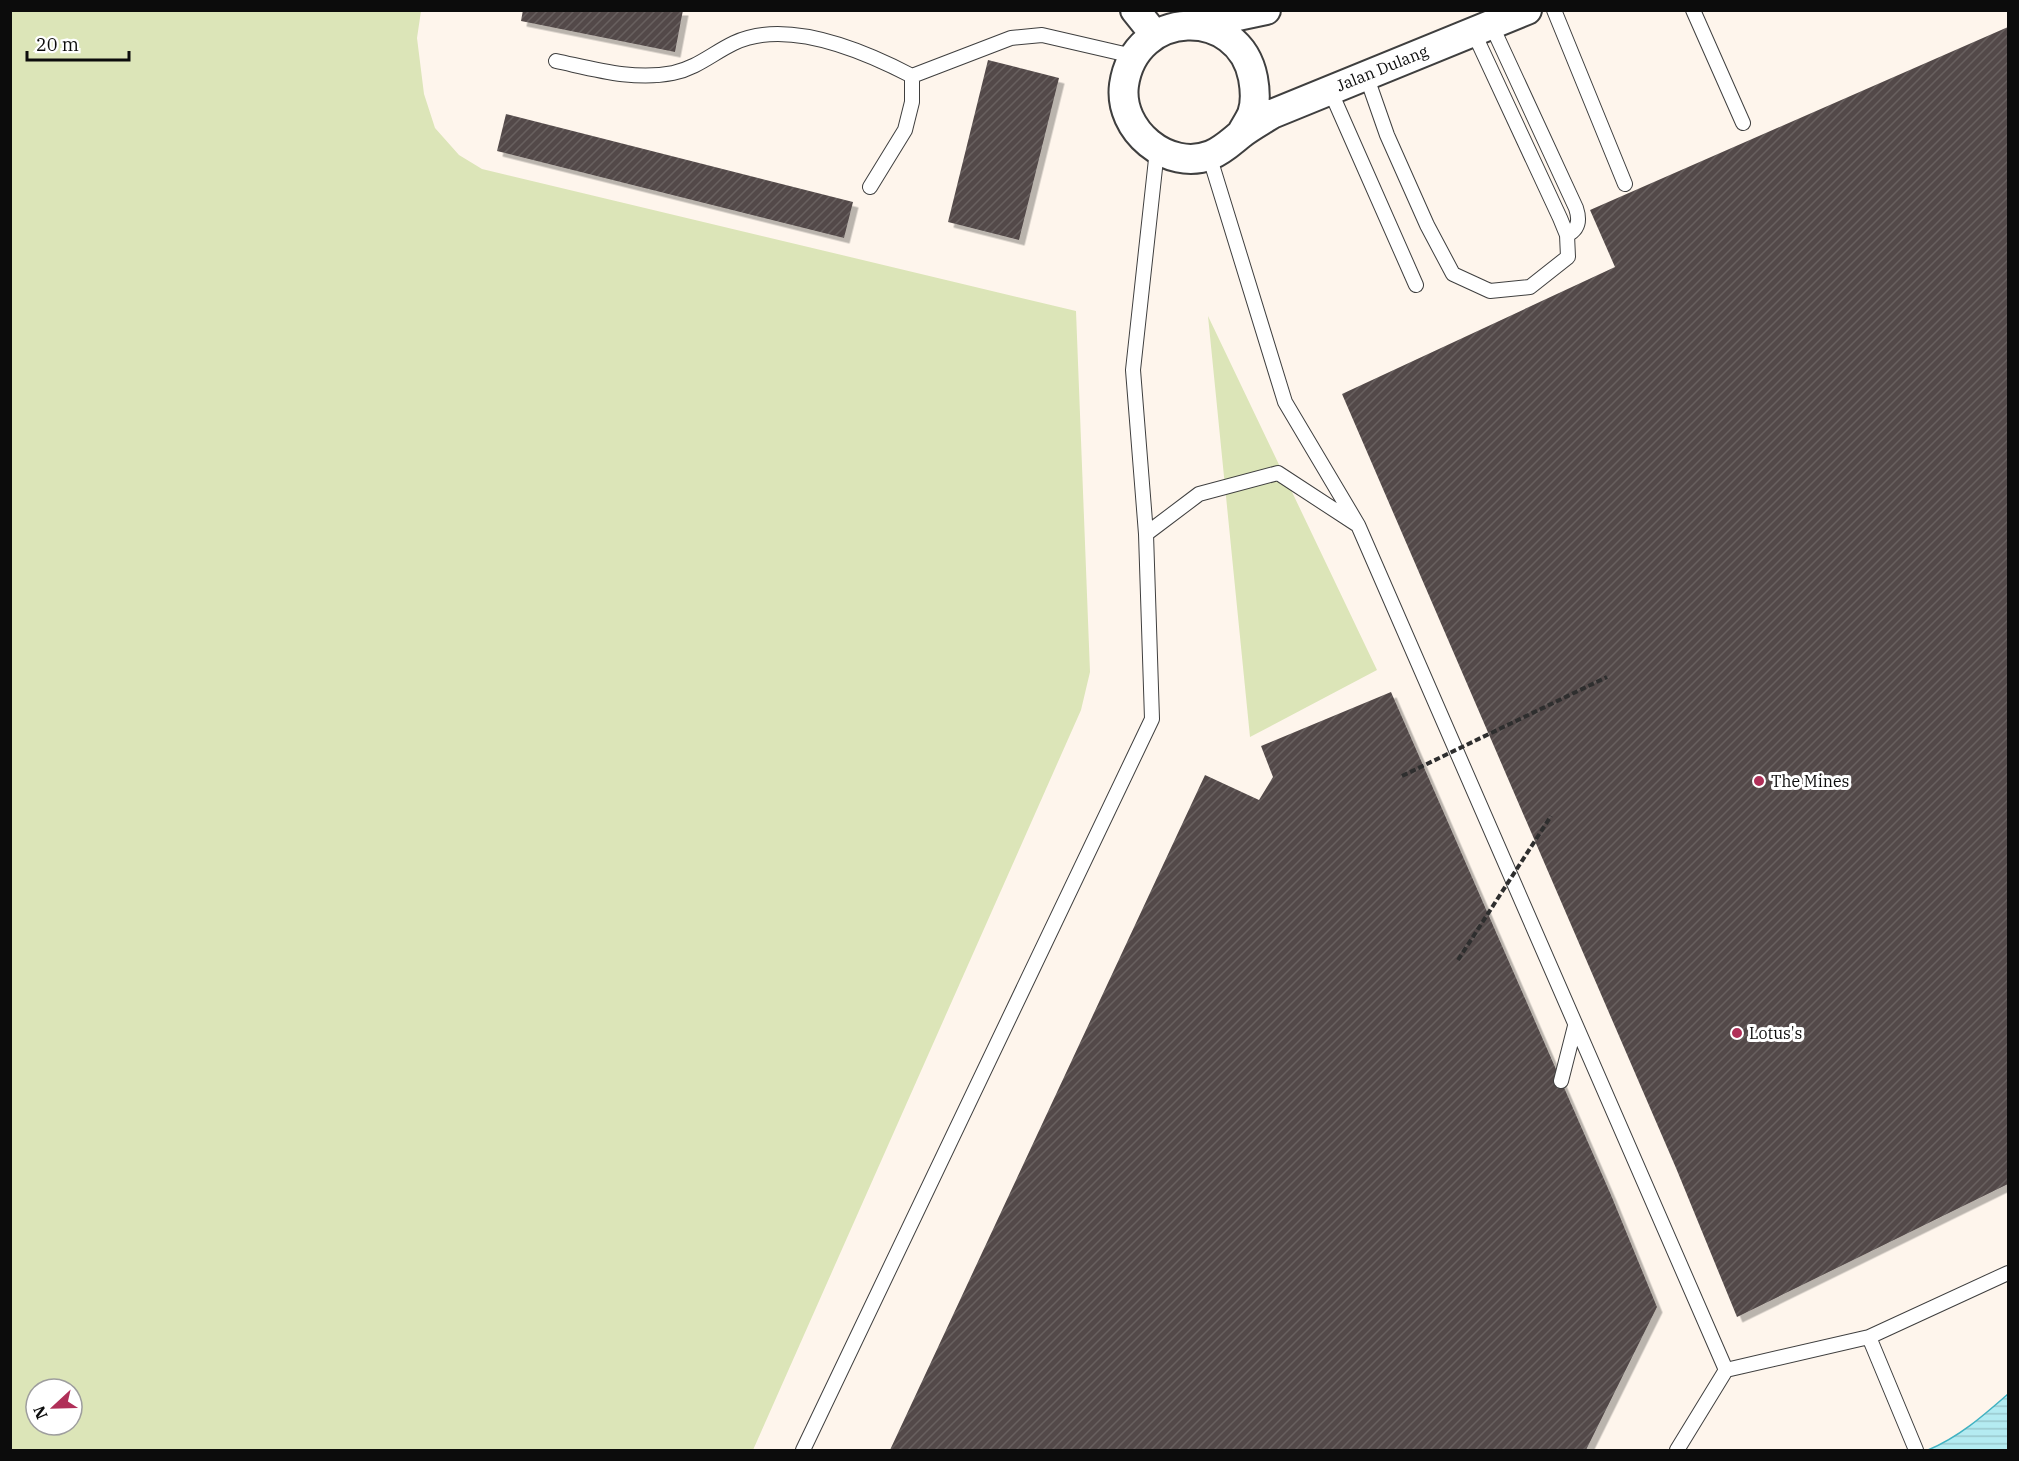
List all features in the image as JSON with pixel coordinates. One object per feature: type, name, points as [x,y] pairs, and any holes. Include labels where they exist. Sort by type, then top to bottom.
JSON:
[{"type":"street","points":[[1135,10],[1170,25],[1218,32],[1237,46],[1251,66],[1256,90],[1252,113],[1241,134],[1227,147],[1196,158],[1183,158],[1157,150],[1139,135],[1128,115],[1123,93],[1126,69],[1143,44],[1170,25],[1266,10]]},
{"type":"street","name":"Jalan Dulang","points":[[1241,134],[1272,114],[1527,10]]},
{"type":"lane","points":[[1554,10],[1625,184]]},
{"type":"lane","points":[[1693,10],[1743,123]]},
{"type":"lane","points":[[1482,28],[1576,208],[1579,217],[1577,226],[1574,231],[1566,235]]},
{"type":"lane","points":[[1365,75],[1391,145],[1427,225],[1453,274],[1490,291],[1530,287],[1568,257],[1566,235],[1482,28]]},
{"type":"lane","points":[[556,61],[643,77],[674,73],[707,60],[735,43],[763,34],[803,35],[878,58],[912,76],[1011,38],[1042,35],[1133,56]]},
{"type":"lane","points":[[870,187],[905,130],[912,102],[912,76]]},
{"type":"lane","points":[[1330,90],[1416,285]]},
{"type":"lane","points":[[803,1450],[1152,719],[1146,534],[1133,370],[1157,150]]},
{"type":"lane","points":[[1209,155],[1285,402],[1358,525],[1725,1370]]},
{"type":"lane","points":[[1146,534],[1199,494],[1278,473],[1358,525]]},
{"type":"lane","points":[[1561,1081],[1575,1026]]},
{"type":"lane","points":[[1677,1450],[1725,1370],[1869,1337],[2008,1273]]},
{"type":"lane","points":[[1869,1337],[1914,1447]]},
{"type":"path","points":[[1402,776],[1607,677]]},
{"type":"path","points":[[1458,960],[1551,816]]},
{"type":"green space","points":[[10,11],[421,11],[417,38],[424,94],[435,128],[459,155],[482,169],[1076,311],[1090,672],[1081,710],[753,1450],[11,1450]]},
{"type":"green space","points":[[1208,316],[1377,670],[1250,737]]},
{"type":"water","points":[[2008,1394],[2008,1450],[1928,1450],[1980,1418]]},
{"type":"building","points":[[523,10],[683,10],[675,52],[521,21]]},
{"type":"building","name":"The Mines","points":[[2008,27],[2008,1184],[1737,1317],[1676,1168],[1342,394],[1615,267],[1590,210]]},
{"type":"building","points":[[988,60],[1059,78],[1019,240],[948,222]]},
{"type":"building","points":[[506,114],[853,202],[844,238],[497,151]]},
{"type":"building","points":[[1391,692],[1611,1195],[1657,1307],[1586,1450],[890,1450],[1205,775],[1259,800],[1273,777],[1261,746]]},
{"type":"place","name":"The Mines","points":[[1759,781]]},
{"type":"place","name":"Lotus's","points":[[1737,1033]]}]
